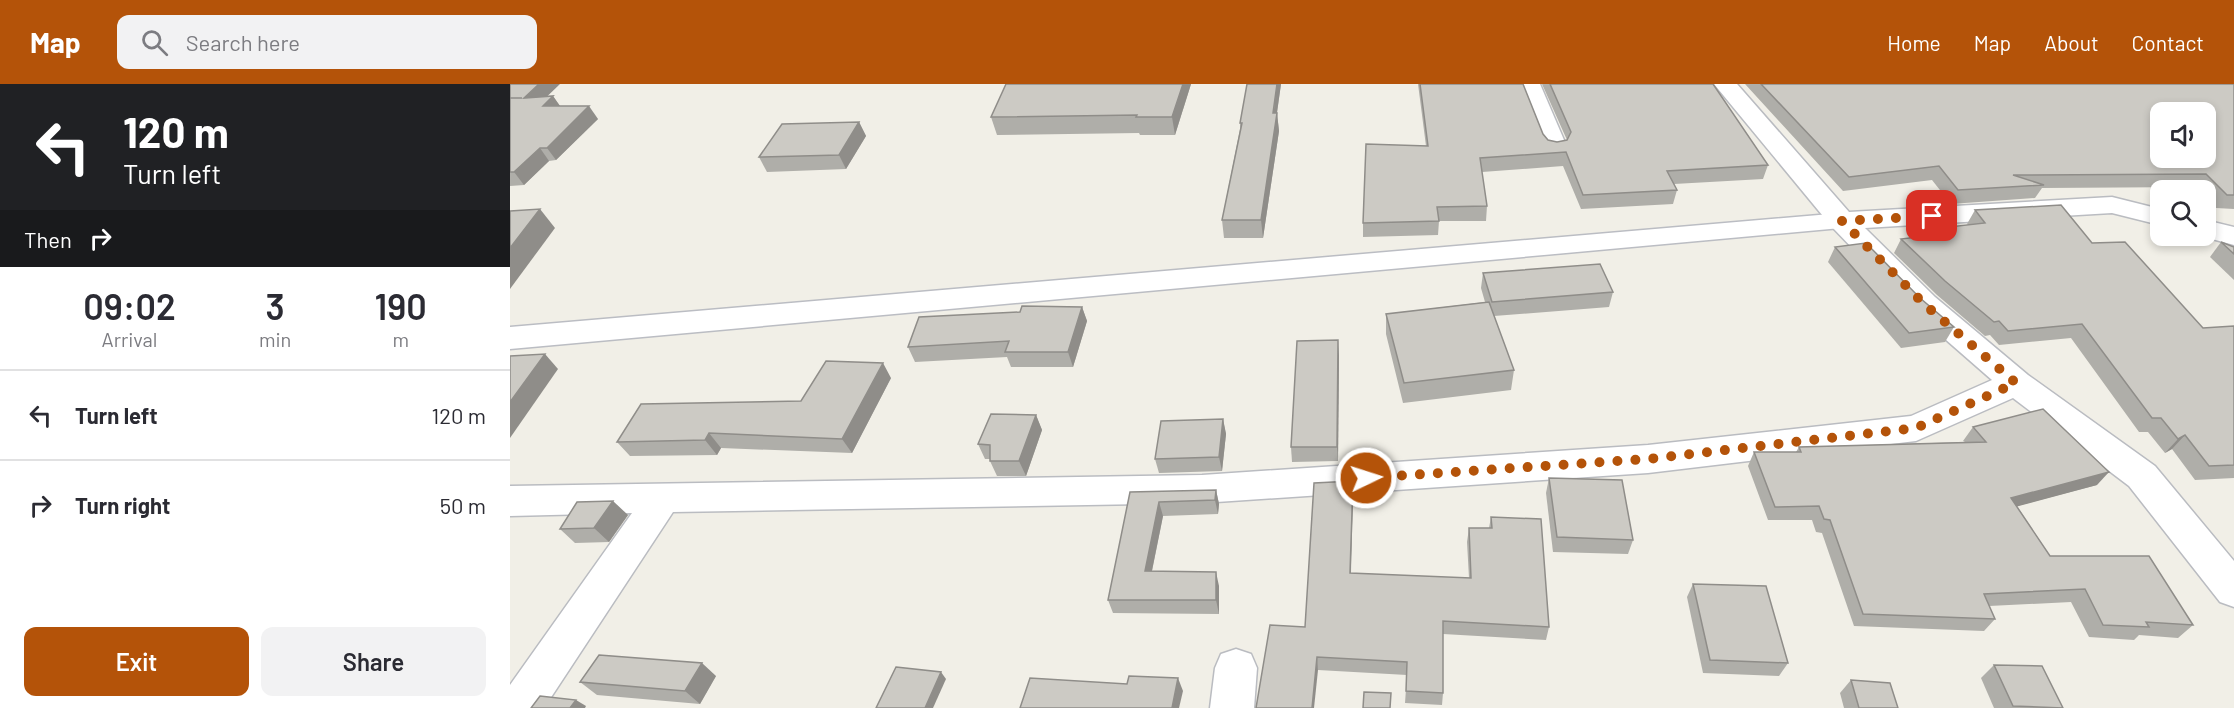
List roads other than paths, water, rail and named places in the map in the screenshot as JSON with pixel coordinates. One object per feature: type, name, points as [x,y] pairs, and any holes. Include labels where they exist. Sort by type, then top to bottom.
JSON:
[{"type":"street","points":[[1529,84],[1555,147]]},
{"type":"street","points":[[1725,84],[1842,221],[1924,304],[2016,383],[2142,476],[2234,590]]},
{"type":"street","points":[[510,338],[1842,221],[2112,205],[2150,214]]},
{"type":"street","points":[[2216,231],[2234,236]]},
{"type":"street","points":[[510,501],[1202,489],[1648,459],[1916,428],[2016,383]]},
{"type":"street","points":[[519,708],[663,498]]}]
